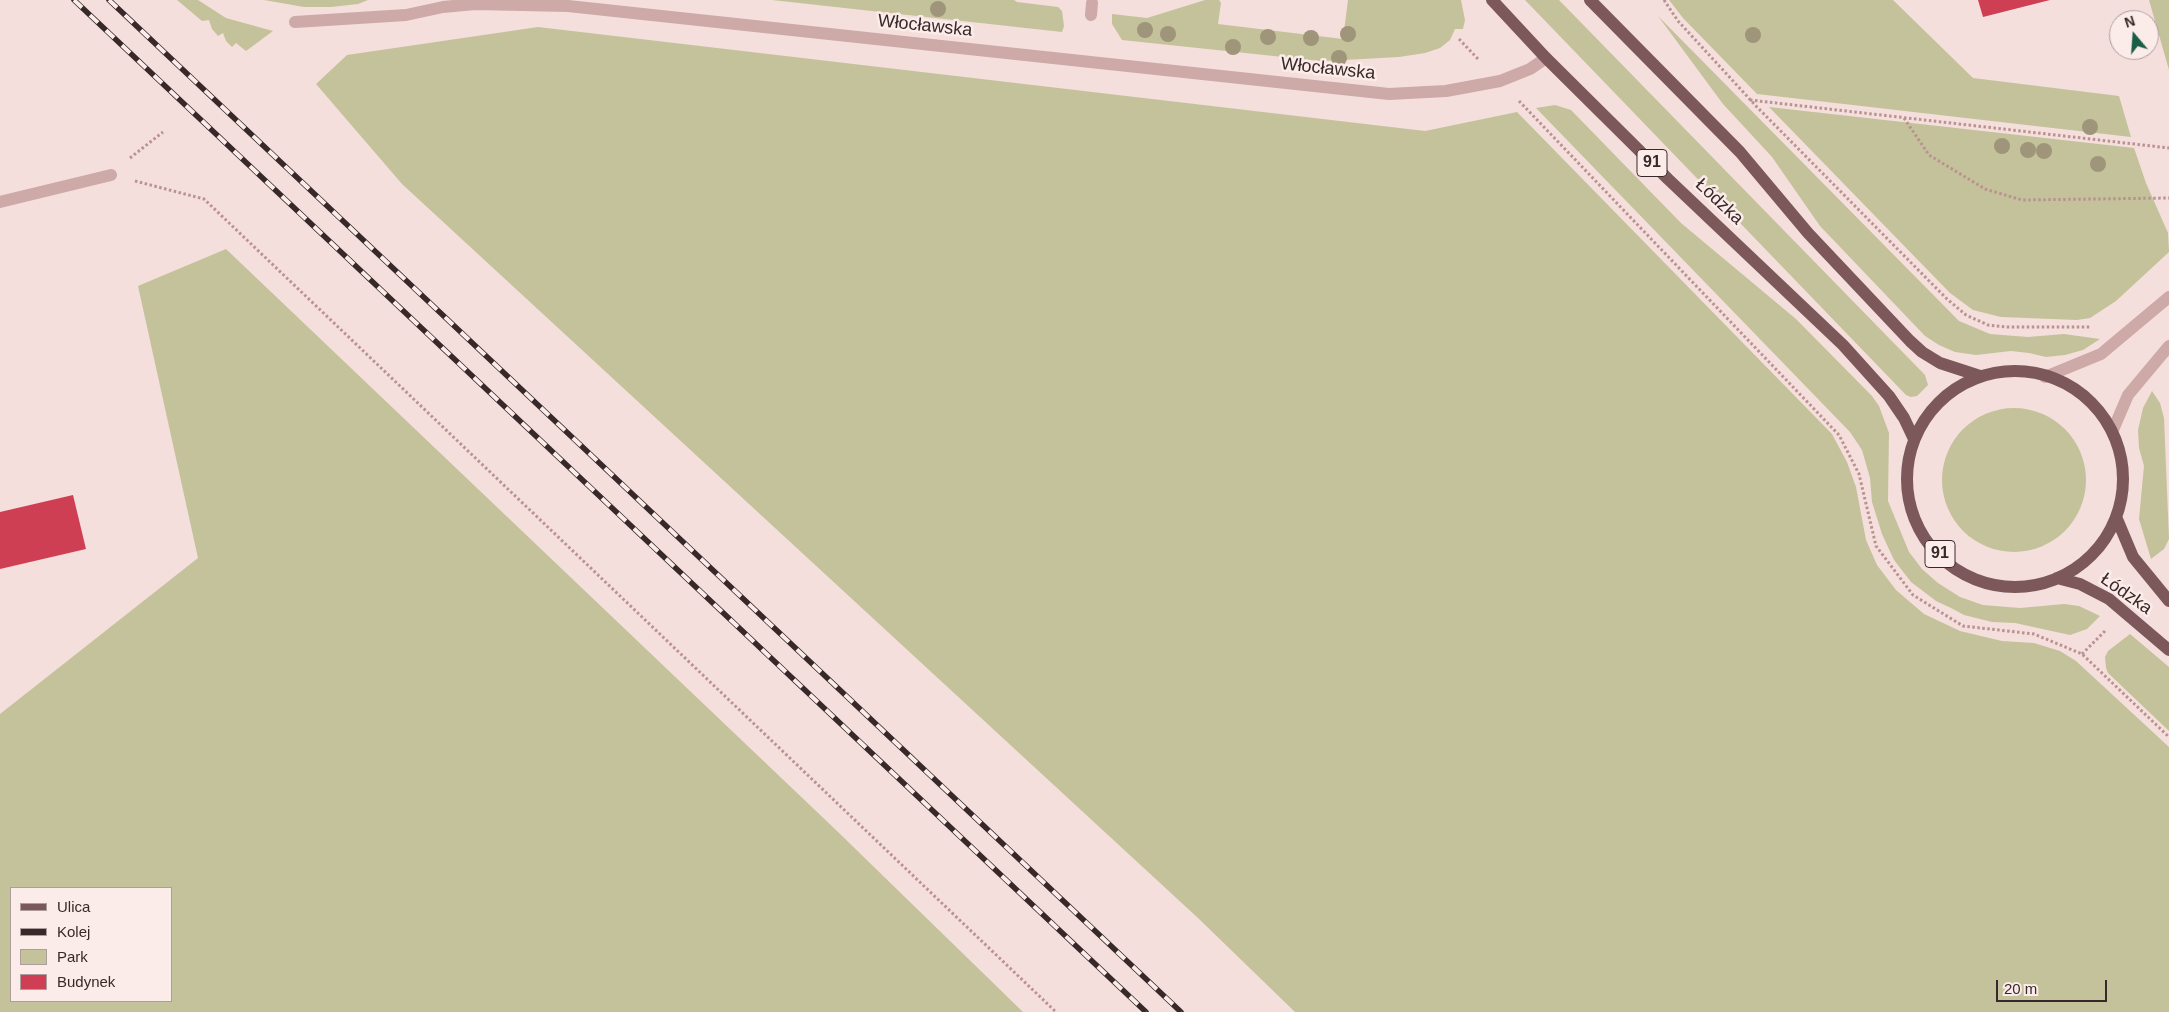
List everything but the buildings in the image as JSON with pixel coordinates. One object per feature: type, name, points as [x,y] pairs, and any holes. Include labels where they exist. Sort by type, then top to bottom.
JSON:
[{"type":"main road","name":"Łódzka","points":[[1492,0],[1546,58],[1668,179],[1843,344],[1889,396],[1904,418],[1912,437]]},
{"type":"main road","name":"91","points":[[1590,0],[1740,152],[1808,233],[1910,341],[1922,352],[1940,363],[1981,377]]},
{"type":"main road","name":"91","points":[[2013,373],[2044,377],[2069,384],[2082,393],[2102,414],[2112,430],[2118,443],[2125,472],[2117,519],[2104,542],[2083,565],[2057,578],[2021,586],[1996,584],[1970,577],[1951,565],[1925,537],[1912,514],[1906,485],[1906,469],[1912,437],[1930,410],[1961,383],[1981,377],[2013,373]]},
{"type":"main road","name":"Łódzka","points":[[2117,519],[2134,558],[2169,601]]},
{"type":"main road","name":"Łódzka","points":[[2057,578],[2080,584],[2109,599],[2169,650]]},
{"type":"street","name":"Włocławska","points":[[295,22],[406,15],[444,7],[475,4],[568,6],[1389,94],[1446,92],[1500,81],[1530,69],[1546,58]]},
{"type":"street","points":[[0,202],[111,175]]},
{"type":"street","points":[[2044,377],[2101,354],[2169,297]]},
{"type":"street","points":[[2112,430],[2128,395],[2169,346]]},
{"type":"path","points":[[1664,0],[1678,21],[1750,100],[1947,299],[1966,315],[1988,325],[2007,327],[2100,327]]},
{"type":"path","points":[[1459,39],[1839,434],[1859,474],[1876,546],[1912,595],[1963,626],[2034,634],[2082,654],[2169,737]]},
{"type":"path","points":[[1750,100],[2169,148]]},
{"type":"path","points":[[1904,118],[1929,155],[1985,188],[2022,200],[2169,198]]},
{"type":"path","points":[[111,175],[163,132]]},
{"type":"path","points":[[111,175],[204,199],[1056,1012]]},
{"type":"green space","points":[[177,0],[198,0],[226,18],[273,31],[246,51],[236,43],[232,47],[226,41],[223,33],[218,36],[212,29],[209,20],[202,21]]},
{"type":"green space","points":[[264,0],[368,0],[358,4],[331,7],[304,7]]},
{"type":"green space","points":[[772,0],[1014,0],[1017,2],[1058,7],[1062,11],[1064,26],[1062,32]]},
{"type":"green space","points":[[1205,0],[1219,0],[1221,3],[1218,24],[1343,39],[1348,0],[1461,0],[1465,20],[1463,29],[1455,29],[1450,40],[1440,48],[1425,53],[1399,57],[1321,61],[1122,40],[1112,24],[1112,14],[1147,18]]},
{"type":"green space","points":[[1525,0],[1559,0],[1925,375],[1928,385],[1917,396],[1911,397],[1906,395]]},
{"type":"green space","points":[[1669,0],[1893,0],[1973,78],[2119,96],[2131,137],[1757,94],[1683,18]]},
{"type":"green space","points":[[2149,0],[2169,0],[2169,70],[2159,35],[2159,10],[2152,10]]},
{"type":"green space","points":[[1658,16],[1959,321],[1990,334],[2028,337],[2064,334],[2100,339],[2083,350],[2065,355],[2046,357],[2011,351],[1976,355],[1955,352],[1925,336],[1820,226],[1772,157],[1723,104]]},
{"type":"green space","points":[[538,27],[1425,131],[1517,112],[1832,434],[1847,462],[1856,487],[1866,540],[1877,565],[1896,590],[1924,614],[1960,631],[2002,641],[2034,643],[2060,651],[2076,661],[2169,747],[2169,1012],[1295,1012],[1198,918],[402,184],[316,84],[347,55]]},
{"type":"green space","points":[[1555,105],[1571,110],[1681,223],[1796,319],[1872,396],[1879,406],[1889,433],[1888,501],[1909,552],[1922,569],[1938,583],[1960,597],[1983,605],[2020,608],[2064,604],[2079,606],[2100,616],[2087,629],[2070,635],[2015,623],[1992,622],[1964,615],[1936,601],[1911,582],[1894,560],[1882,534],[1872,502],[1870,478],[1862,450],[1850,432],[1536,108]]},
{"type":"green space","points":[[1769,107],[2134,148],[2146,183],[2168,233],[2169,252],[2116,301],[2090,318],[2077,320],[2001,317],[1973,310],[1950,293]]},
{"type":"green space","points":[[226,249],[837,831],[1023,1012],[0,1012],[0,714],[198,558],[138,286]]},
{"type":"green space","points":[[2152,391],[2160,403],[2164,418],[2169,539],[2164,549],[2151,559],[2139,519],[2144,466],[2139,448],[2138,430],[2143,408]]},
{"type":"green space","points":[[2014,408],[2042,413],[2065,429],[2081,452],[2086,480],[2081,508],[2065,531],[2042,547],[2014,552],[1986,547],[1963,531],[1947,508],[1942,480],[1947,452],[1963,429],[1986,413]]},
{"type":"green space","points":[[2130,634],[2169,667],[2169,731],[2108,673],[2105,657],[2108,651]]},
{"type":"railway","points":[[74,0],[1146,1012]]},
{"type":"railway","points":[[109,0],[1181,1012]]}]
